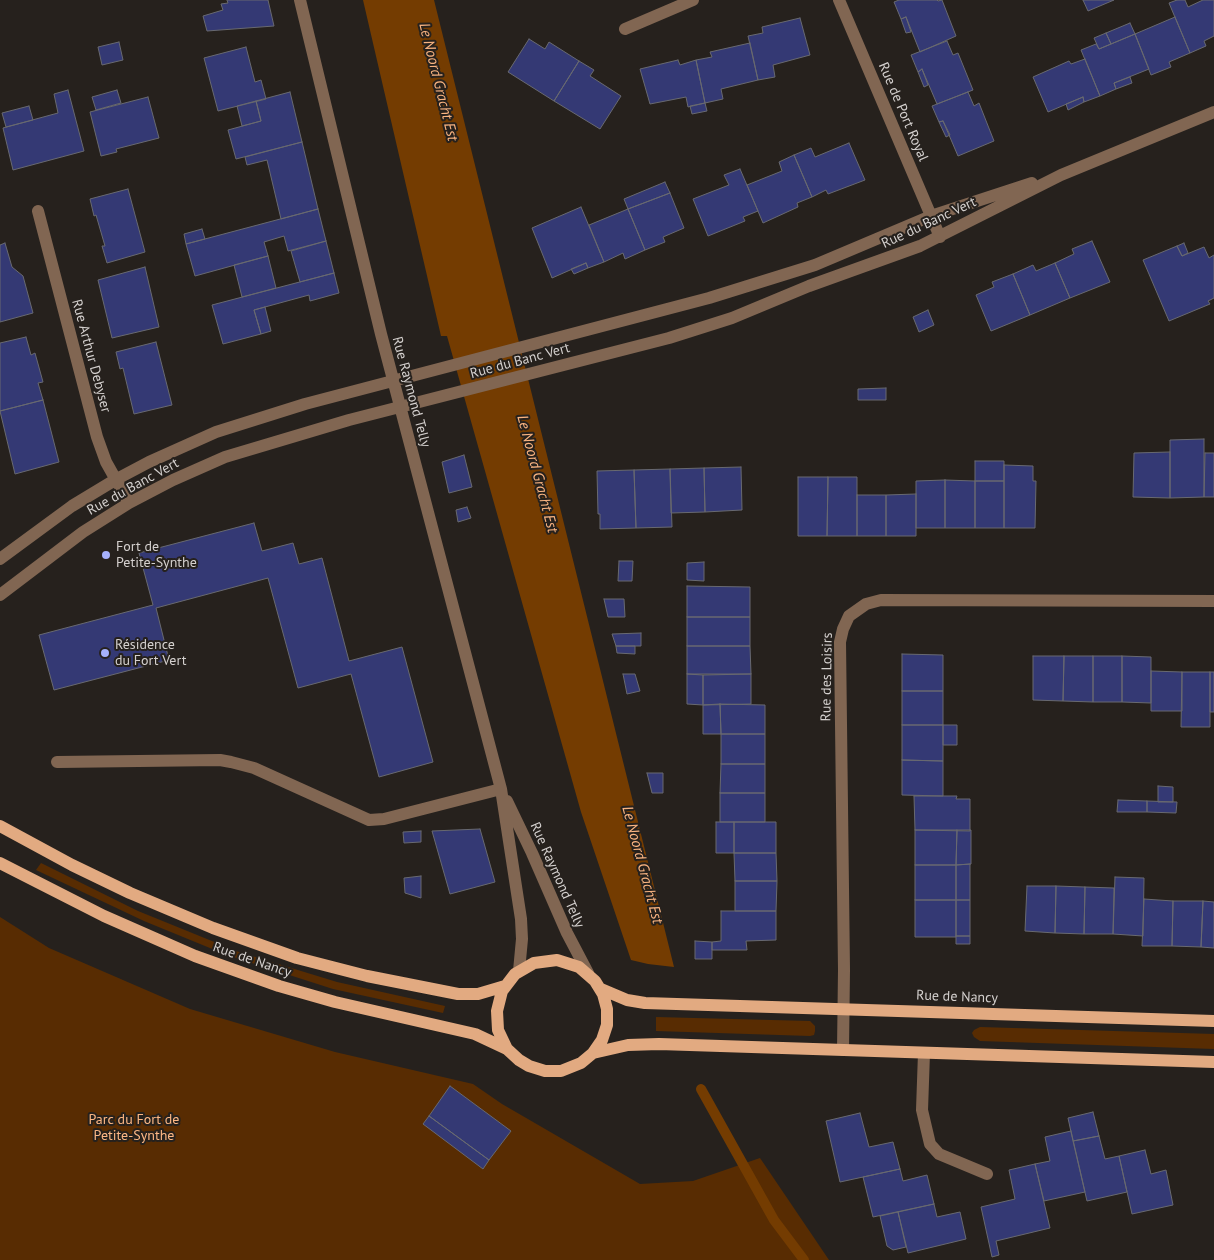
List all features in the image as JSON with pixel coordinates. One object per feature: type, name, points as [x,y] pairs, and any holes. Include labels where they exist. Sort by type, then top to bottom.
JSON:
[{"type":"main road","name":"Rue de Nancy","points":[[0,826],[72,865],[138,896],[213,928],[297,958],[367,976],[458,994],[478,994],[505,986]]},
{"type":"main road","name":"Rue de Nancy","points":[[0,863],[104,916],[195,956],[279,986],[335,1002],[469,1032],[507,1048]]},
{"type":"main road","points":[[557,960],[574,964],[588,973],[601,989],[606,1004],[607,1025],[602,1040],[593,1053],[581,1063],[561,1070],[545,1071],[524,1063],[507,1048],[498,1030],[496,1016],[498,1000],[505,986],[519,971],[540,962],[557,960]]},
{"type":"main road","name":"Rue de Nancy","points":[[601,989],[620,998],[645,1003],[1214,1021]]},
{"type":"main road","points":[[593,1053],[628,1045],[659,1044],[1214,1062]]},
{"type":"street","name":"Rue Raymond Telly","points":[[300,0],[393,382],[501,789],[521,919],[522,939],[519,971]]},
{"type":"street","points":[[625,29],[693,0]]},
{"type":"street","name":"Rue de Port Royal","points":[[839,0],[940,237]]},
{"type":"street","name":"Rue du Banc Vert","points":[[0,595],[83,532],[129,503],[173,480],[225,457],[340,422],[669,338],[732,318],[810,286],[899,255],[940,237],[1061,175],[1214,112]]},
{"type":"street","name":"Rue du Banc Vert","points":[[0,559],[72,506],[115,480],[149,462],[230,427],[299,406],[709,298],[780,277],[841,255],[931,216],[1061,175]]},
{"type":"street","name":"Rue Arthur Debyser","points":[[38,211],[97,437],[106,462],[129,503]]},
{"type":"street","name":"Rue des Loisirs","points":[[843,1050],[840,642],[842,628],[850,616],[866,604],[881,600],[1214,601]]},
{"type":"street","points":[[57,762],[220,760],[232,762],[254,768],[369,820],[384,819],[501,789]]},
{"type":"street","name":"Rue Raymond Telly","points":[[501,789],[532,853],[567,933],[588,973]]},
{"type":"street","points":[[924,1053],[922,1110],[930,1144],[939,1154],[987,1174]]},
{"type":"green space","points":[[41,863],[138,911],[239,952],[337,982],[445,1006],[443,1013],[333,989],[227,955],[144,921],[36,870]]},
{"type":"green space","name":"Parc du Fort de Petite-Synthe","points":[[0,917],[49,948],[190,1009],[335,1052],[473,1084],[502,1104],[640,1184],[693,1181],[760,1158],[829,1260],[0,1260]]},
{"type":"green space","points":[[656,1017],[810,1021],[815,1026],[815,1031],[814,1035],[810,1036],[656,1031]]},
{"type":"green space","points":[[980,1027],[1214,1034],[1214,1049],[980,1041],[972,1033]]},
{"type":"water","points":[[363,0],[434,0],[674,967],[631,960],[581,812],[447,336],[441,336]]},
{"type":"building","points":[[227,0],[268,0],[274,26],[207,31],[203,16],[223,10],[221,4],[228,3]]},
{"type":"building","points":[[899,0],[942,0],[956,36],[920,52],[906,17],[901,19],[894,2]]},
{"type":"building","points":[[1083,0],[1114,0],[1088,11]]},
{"type":"building","points":[[1185,0],[1188,7],[1203,0],[1214,0],[1214,36],[1204,41],[1206,46],[1190,53],[1169,3]]},
{"type":"building","points":[[906,17],[911,32],[906,33],[901,19]]},
{"type":"building","points":[[1175,17],[1190,53],[1169,62],[1171,67],[1151,75],[1135,34]]},
{"type":"building","points":[[800,18],[810,55],[773,65],[775,77],[758,80],[748,36],[763,33],[762,27]]},
{"type":"building","points":[[1130,23],[1135,34],[1111,44],[1106,33]]},
{"type":"building","points":[[1106,33],[1111,44],[1099,49],[1094,38]]},
{"type":"building","points":[[1135,34],[1149,69],[1114,83],[1116,89],[1100,96],[1081,50],[1096,44],[1099,49]]},
{"type":"building","points":[[529,39],[545,49],[549,42],[579,61],[554,101],[508,72]]},
{"type":"building","points":[[947,41],[953,55],[958,53],[973,90],[937,104],[922,69],[918,72],[911,55]]},
{"type":"building","points":[[119,42],[123,60],[102,65],[98,47]]},
{"type":"building","points":[[750,43],[758,80],[721,89],[723,99],[705,103],[696,60],[712,57],[710,52]]},
{"type":"building","points":[[246,47],[255,82],[261,80],[266,99],[218,111],[204,58]]},
{"type":"building","points":[[1085,59],[1100,96],[1084,102],[1083,97],[1048,112],[1033,77],[1069,61],[1071,64]]},
{"type":"building","points":[[678,60],[680,65],[696,60],[705,103],[688,107],[686,97],[650,104],[640,69]]},
{"type":"building","points":[[579,61],[594,70],[590,76],[621,96],[600,129],[554,101]]},
{"type":"building","points":[[922,69],[928,85],[924,87],[918,72]]},
{"type":"building","points":[[1130,77],[1132,83],[1116,89],[1114,83]]},
{"type":"building","points":[[68,90],[84,151],[13,170],[3,128],[58,113],[54,94]]},
{"type":"building","points":[[117,90],[121,103],[96,110],[92,97]]},
{"type":"building","points":[[290,92],[302,142],[236,159],[228,130],[261,121],[256,101]]},
{"type":"building","points":[[968,92],[974,106],[979,103],[994,141],[958,156],[943,121],[939,122],[932,106]]},
{"type":"building","points":[[148,97],[159,138],[116,149],[117,152],[101,156],[90,112]]},
{"type":"building","points":[[1083,97],[1084,102],[1068,110],[1066,104]]},
{"type":"building","points":[[256,101],[261,121],[242,126],[237,106]]},
{"type":"building","points":[[705,103],[707,111],[692,114],[690,106]]},
{"type":"building","points":[[29,106],[33,120],[6,127],[2,113]]},
{"type":"building","points":[[943,121],[950,135],[946,137],[939,122]]},
{"type":"building","points":[[302,142],[318,209],[281,219],[267,160],[247,165],[245,157]]},
{"type":"building","points":[[849,143],[865,180],[828,194],[826,190],[812,197],[794,155],[811,148],[815,157]]},
{"type":"building","points":[[794,155],[812,197],[797,203],[798,207],[763,223],[747,185],[782,171],[779,162]]},
{"type":"building","points":[[740,169],[758,211],[743,217],[745,221],[708,236],[693,199],[729,185],[724,175]]},
{"type":"building","points":[[665,182],[670,193],[628,209],[624,199]]},
{"type":"building","points":[[128,189],[145,252],[107,263],[102,246],[105,246],[90,199]]},
{"type":"building","points":[[670,193],[684,228],[663,237],[665,242],[645,250],[628,209]]},
{"type":"building","points":[[581,207],[604,262],[588,268],[586,263],[552,278],[532,228]]},
{"type":"building","points":[[318,209],[326,241],[288,251],[284,236],[264,242],[268,256],[195,276],[186,244]]},
{"type":"building","points":[[628,209],[645,250],[625,259],[623,253],[604,262],[589,225]]},
{"type":"building","points":[[202,229],[205,239],[186,244],[184,234]]},
{"type":"building","points":[[326,241],[334,273],[300,282],[291,251]]},
{"type":"building","points":[[1092,241],[1110,282],[1070,298],[1055,263],[1074,254],[1072,249]]},
{"type":"building","points":[[5,243],[12,267],[23,276],[33,313],[0,322],[0,245]]},
{"type":"building","points":[[1184,243],[1188,253],[1182,256],[1177,246]]},
{"type":"building","points":[[1177,246],[1182,256],[1204,247],[1209,258],[1214,255],[1214,298],[1208,301],[1210,304],[1169,321],[1143,260]]},
{"type":"building","points":[[268,256],[276,288],[242,297],[234,265]]},
{"type":"building","points":[[586,263],[588,268],[574,274],[571,269]]},
{"type":"building","points":[[1055,263],[1070,298],[1030,315],[1013,274],[1033,265],[1036,271]]},
{"type":"building","points":[[145,267],[159,327],[112,338],[98,280]]},
{"type":"building","points":[[334,273],[339,293],[310,301],[309,295],[254,310],[261,334],[223,344],[212,305]]},
{"type":"building","points":[[1013,274],[1030,315],[991,331],[976,295],[994,287],[992,282]]},
{"type":"building","points":[[265,307],[271,331],[261,334],[254,310]]},
{"type":"building","points":[[928,310],[934,325],[919,332],[913,317]]},
{"type":"building","points":[[26,337],[31,355],[35,353],[43,382],[38,383],[43,400],[0,411],[0,343]]},
{"type":"building","points":[[156,342],[172,405],[134,414],[123,368],[120,369],[116,352]]},
{"type":"building","points":[[886,388],[886,400],[858,400],[858,389]]},
{"type":"building","points":[[43,400],[59,462],[15,474],[0,411]]},
{"type":"building","points":[[1204,439],[1204,497],[1170,498],[1170,440]]},
{"type":"building","points":[[1170,452],[1170,498],[1133,497],[1134,453]]},
{"type":"building","points":[[1205,453],[1214,453],[1214,497],[1204,497]]},
{"type":"building","points":[[464,455],[472,487],[449,493],[442,462]]},
{"type":"building","points":[[975,461],[1004,461],[1004,481],[975,481]]},
{"type":"building","points":[[1004,465],[1033,466],[1033,481],[1036,481],[1035,528],[1004,528]]},
{"type":"building","points":[[741,467],[742,510],[705,512],[704,468]]},
{"type":"building","points":[[704,468],[705,512],[671,513],[670,469]]},
{"type":"building","points":[[670,469],[672,527],[636,528],[634,470]]},
{"type":"building","points":[[634,470],[636,528],[600,529],[597,471]]},
{"type":"building","points":[[798,477],[828,477],[827,536],[798,536]]},
{"type":"building","points":[[828,477],[857,477],[857,536],[827,536]]},
{"type":"building","points":[[945,480],[975,481],[975,528],[945,528]]},
{"type":"building","points":[[945,480],[945,528],[916,528],[916,481]]},
{"type":"building","points":[[975,481],[1004,481],[1004,528],[975,528]]},
{"type":"building","points":[[916,494],[916,536],[886,536],[886,495]]},
{"type":"building","points":[[857,495],[886,495],[886,536],[857,536]]},
{"type":"building","points":[[467,507],[471,518],[458,522],[456,510]]},
{"type":"building","name":"Résidence du Fort Vert","points":[[254,523],[262,551],[293,543],[299,564],[322,558],[349,661],[402,647],[433,762],[379,777],[351,674],[298,688],[268,578],[156,608],[169,660],[54,690],[39,635],[153,605],[139,553]]},
{"type":"building","points":[[619,561],[633,561],[632,581],[618,581]]},
{"type":"building","points":[[704,562],[704,581],[687,580],[687,563]]},
{"type":"building","points":[[687,586],[750,587],[750,617],[687,617]]},
{"type":"building","points":[[604,599],[624,599],[625,617],[608,617]]},
{"type":"building","points":[[687,617],[750,617],[750,646],[687,646]]},
{"type":"building","points":[[641,633],[641,646],[616,646],[612,634]]},
{"type":"building","points":[[616,646],[635,646],[635,654],[617,653]]},
{"type":"building","points":[[687,646],[750,646],[751,674],[687,674]]},
{"type":"building","points":[[902,654],[943,655],[943,691],[902,691]]},
{"type":"building","points":[[1033,656],[1064,656],[1063,701],[1033,700]]},
{"type":"building","points":[[1064,656],[1093,656],[1093,702],[1063,701]]},
{"type":"building","points":[[1093,656],[1122,656],[1122,702],[1093,702]]},
{"type":"building","points":[[1122,656],[1151,657],[1151,703],[1122,702]]},
{"type":"building","points":[[1151,671],[1182,672],[1182,711],[1151,711]]},
{"type":"building","points":[[1182,672],[1210,672],[1210,727],[1181,727]]},
{"type":"building","points":[[1210,672],[1214,672],[1214,712],[1210,712]]},
{"type":"building","points":[[623,674],[635,674],[640,691],[627,694]]},
{"type":"building","points":[[687,674],[703,675],[703,705],[687,704]]},
{"type":"building","points":[[751,674],[751,704],[703,705],[703,675]]},
{"type":"building","points":[[902,691],[943,691],[943,725],[902,725]]},
{"type":"building","points":[[720,704],[765,705],[765,734],[721,734]]},
{"type":"building","points":[[720,704],[721,734],[703,734],[703,705]]},
{"type":"building","points":[[902,725],[943,725],[943,761],[902,760]]},
{"type":"building","points":[[943,725],[957,725],[957,745],[943,745]]},
{"type":"building","points":[[721,734],[765,734],[765,764],[721,764]]},
{"type":"building","points":[[902,760],[943,761],[943,796],[902,795]]},
{"type":"building","points":[[721,764],[765,764],[765,793],[720,793]]},
{"type":"building","points":[[647,773],[663,773],[663,793],[652,793]]},
{"type":"building","points":[[1158,786],[1173,787],[1173,802],[1158,802]]},
{"type":"building","points":[[720,793],[765,793],[765,822],[720,822]]},
{"type":"building","points":[[914,796],[957,796],[956,799],[970,799],[970,831],[915,830]]},
{"type":"building","points":[[1118,800],[1147,801],[1147,812],[1117,812]]},
{"type":"building","points":[[1147,801],[1177,802],[1176,813],[1147,812]]},
{"type":"building","points":[[716,822],[734,822],[734,853],[716,853]]},
{"type":"building","points":[[734,822],[776,822],[776,853],[734,853]]},
{"type":"building","points":[[480,829],[495,882],[450,894],[432,831]]},
{"type":"building","points":[[915,830],[957,830],[956,865],[915,865]]},
{"type":"building","points":[[957,830],[971,830],[971,864],[956,865]]},
{"type":"building","points":[[421,831],[421,842],[404,843],[403,832]]},
{"type":"building","points":[[734,853],[776,853],[777,881],[735,881]]},
{"type":"building","points":[[970,864],[970,900],[956,900],[956,865]]},
{"type":"building","points":[[915,865],[956,865],[956,900],[915,900]]},
{"type":"building","points":[[421,876],[421,898],[405,893],[404,878]]},
{"type":"building","points":[[1115,877],[1144,878],[1143,936],[1113,934]]},
{"type":"building","points":[[735,881],[777,881],[776,911],[735,911]]},
{"type":"building","points":[[1027,886],[1056,886],[1055,933],[1025,931]]},
{"type":"building","points":[[1056,886],[1085,887],[1084,934],[1055,933]]},
{"type":"building","points":[[1085,887],[1114,888],[1113,934],[1084,934]]},
{"type":"building","points":[[1144,899],[1173,901],[1172,946],[1142,946]]},
{"type":"building","points":[[915,900],[956,900],[956,937],[915,937]]},
{"type":"building","points":[[956,900],[970,900],[970,936],[956,936]]},
{"type":"building","points":[[1173,901],[1203,901],[1201,947],[1172,946]]},
{"type":"building","points":[[1203,901],[1214,902],[1214,948],[1201,947]]},
{"type":"building","points":[[721,911],[776,911],[776,940],[746,941],[747,950],[712,950],[712,942],[721,941]]},
{"type":"building","points":[[956,936],[970,936],[970,944],[956,944]]},
{"type":"building","points":[[695,941],[712,942],[712,959],[695,959]]},
{"type":"building","points":[[450,1086],[511,1131],[489,1160],[429,1116]]},
{"type":"building","points":[[1093,1112],[1099,1136],[1073,1141],[1068,1118]]},
{"type":"building","points":[[860,1113],[869,1147],[893,1142],[900,1169],[840,1182],[826,1121]]},
{"type":"building","points":[[429,1116],[489,1160],[483,1169],[423,1124]]},
{"type":"building","points":[[1071,1131],[1085,1192],[1044,1201],[1035,1164],[1050,1161],[1045,1137]]},
{"type":"building","points":[[1099,1136],[1105,1159],[1119,1156],[1127,1192],[1087,1201],[1073,1141]]},
{"type":"building","points":[[1145,1150],[1151,1174],[1166,1170],[1173,1205],[1132,1214],[1119,1156]]},
{"type":"building","points":[[1035,1164],[1050,1228],[996,1241],[999,1255],[992,1257],[981,1207],[1015,1199],[1009,1170]]},
{"type":"building","points":[[900,1169],[903,1181],[927,1175],[934,1204],[873,1217],[863,1177]]},
{"type":"building","points":[[934,1204],[937,1217],[960,1212],[966,1239],[908,1253],[898,1212]]},
{"type":"building","points":[[898,1212],[906,1247],[893,1250],[887,1246],[880,1216]]},
{"type":"waterway","name":"Le Noord Gracht Est","points":[[701,1089],[774,1220],[804,1260]]},
{"type":"place","name":"Fort de Petite-Synthe","points":[[106,555]]},
{"type":"place","name":"Résidence du Fort Vert","points":[[105,653]]}]
